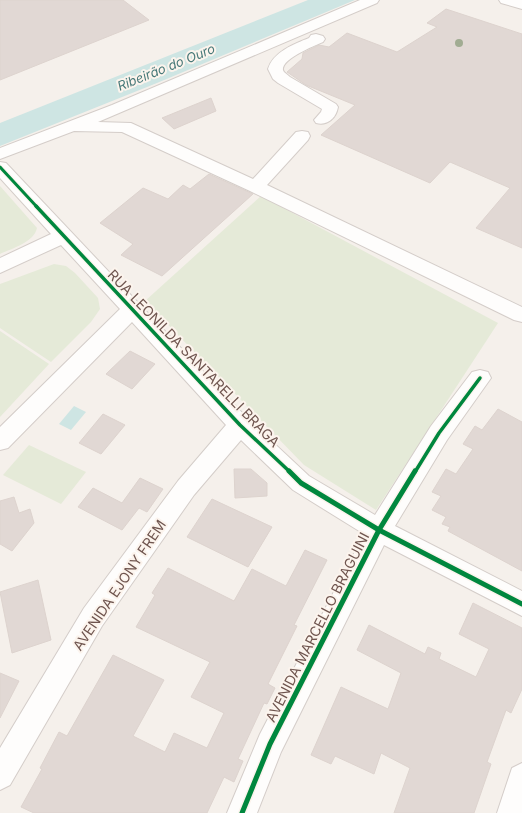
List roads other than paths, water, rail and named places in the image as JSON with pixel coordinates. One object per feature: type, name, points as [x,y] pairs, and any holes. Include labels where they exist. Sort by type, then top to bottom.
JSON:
[{"type":"street","points":[[0,154],[118,108],[372,0]]},
{"type":"street","points":[[506,0],[522,5]]},
{"type":"street","points":[[306,29],[318,39],[288,54],[277,65],[275,70],[277,75],[322,101],[330,108],[329,113],[322,120]]},
{"type":"street","points":[[118,108],[125,127]]},
{"type":"street","points":[[69,126],[125,127],[256,187],[521,315]]},
{"type":"street","points":[[256,187],[302,136]]},
{"type":"street","name":"RUA LEONILDA SANTARELLI BRAGA","points":[[0,167],[240,426],[302,483],[379,530],[522,604]]},
{"type":"street","points":[[0,266],[63,236]]},
{"type":"street","points":[[0,441],[132,309]]},
{"type":"street","name":"AVENIDA MARCELLO BRAGUINI","points":[[242,813],[270,744],[379,530],[439,433],[480,378]]},
{"type":"street","name":"AVENIDA EJONY FREM","points":[[0,775],[93,616],[186,488],[240,426]]},
{"type":"street","points":[[512,813],[522,778]]},
{"type":"water","name":"Ribeirão do Ouro","points":[[308,0],[355,0],[157,83],[0,146],[0,123]]},
{"type":"water","points":[[74,406],[86,412],[71,430],[59,424]]}]
